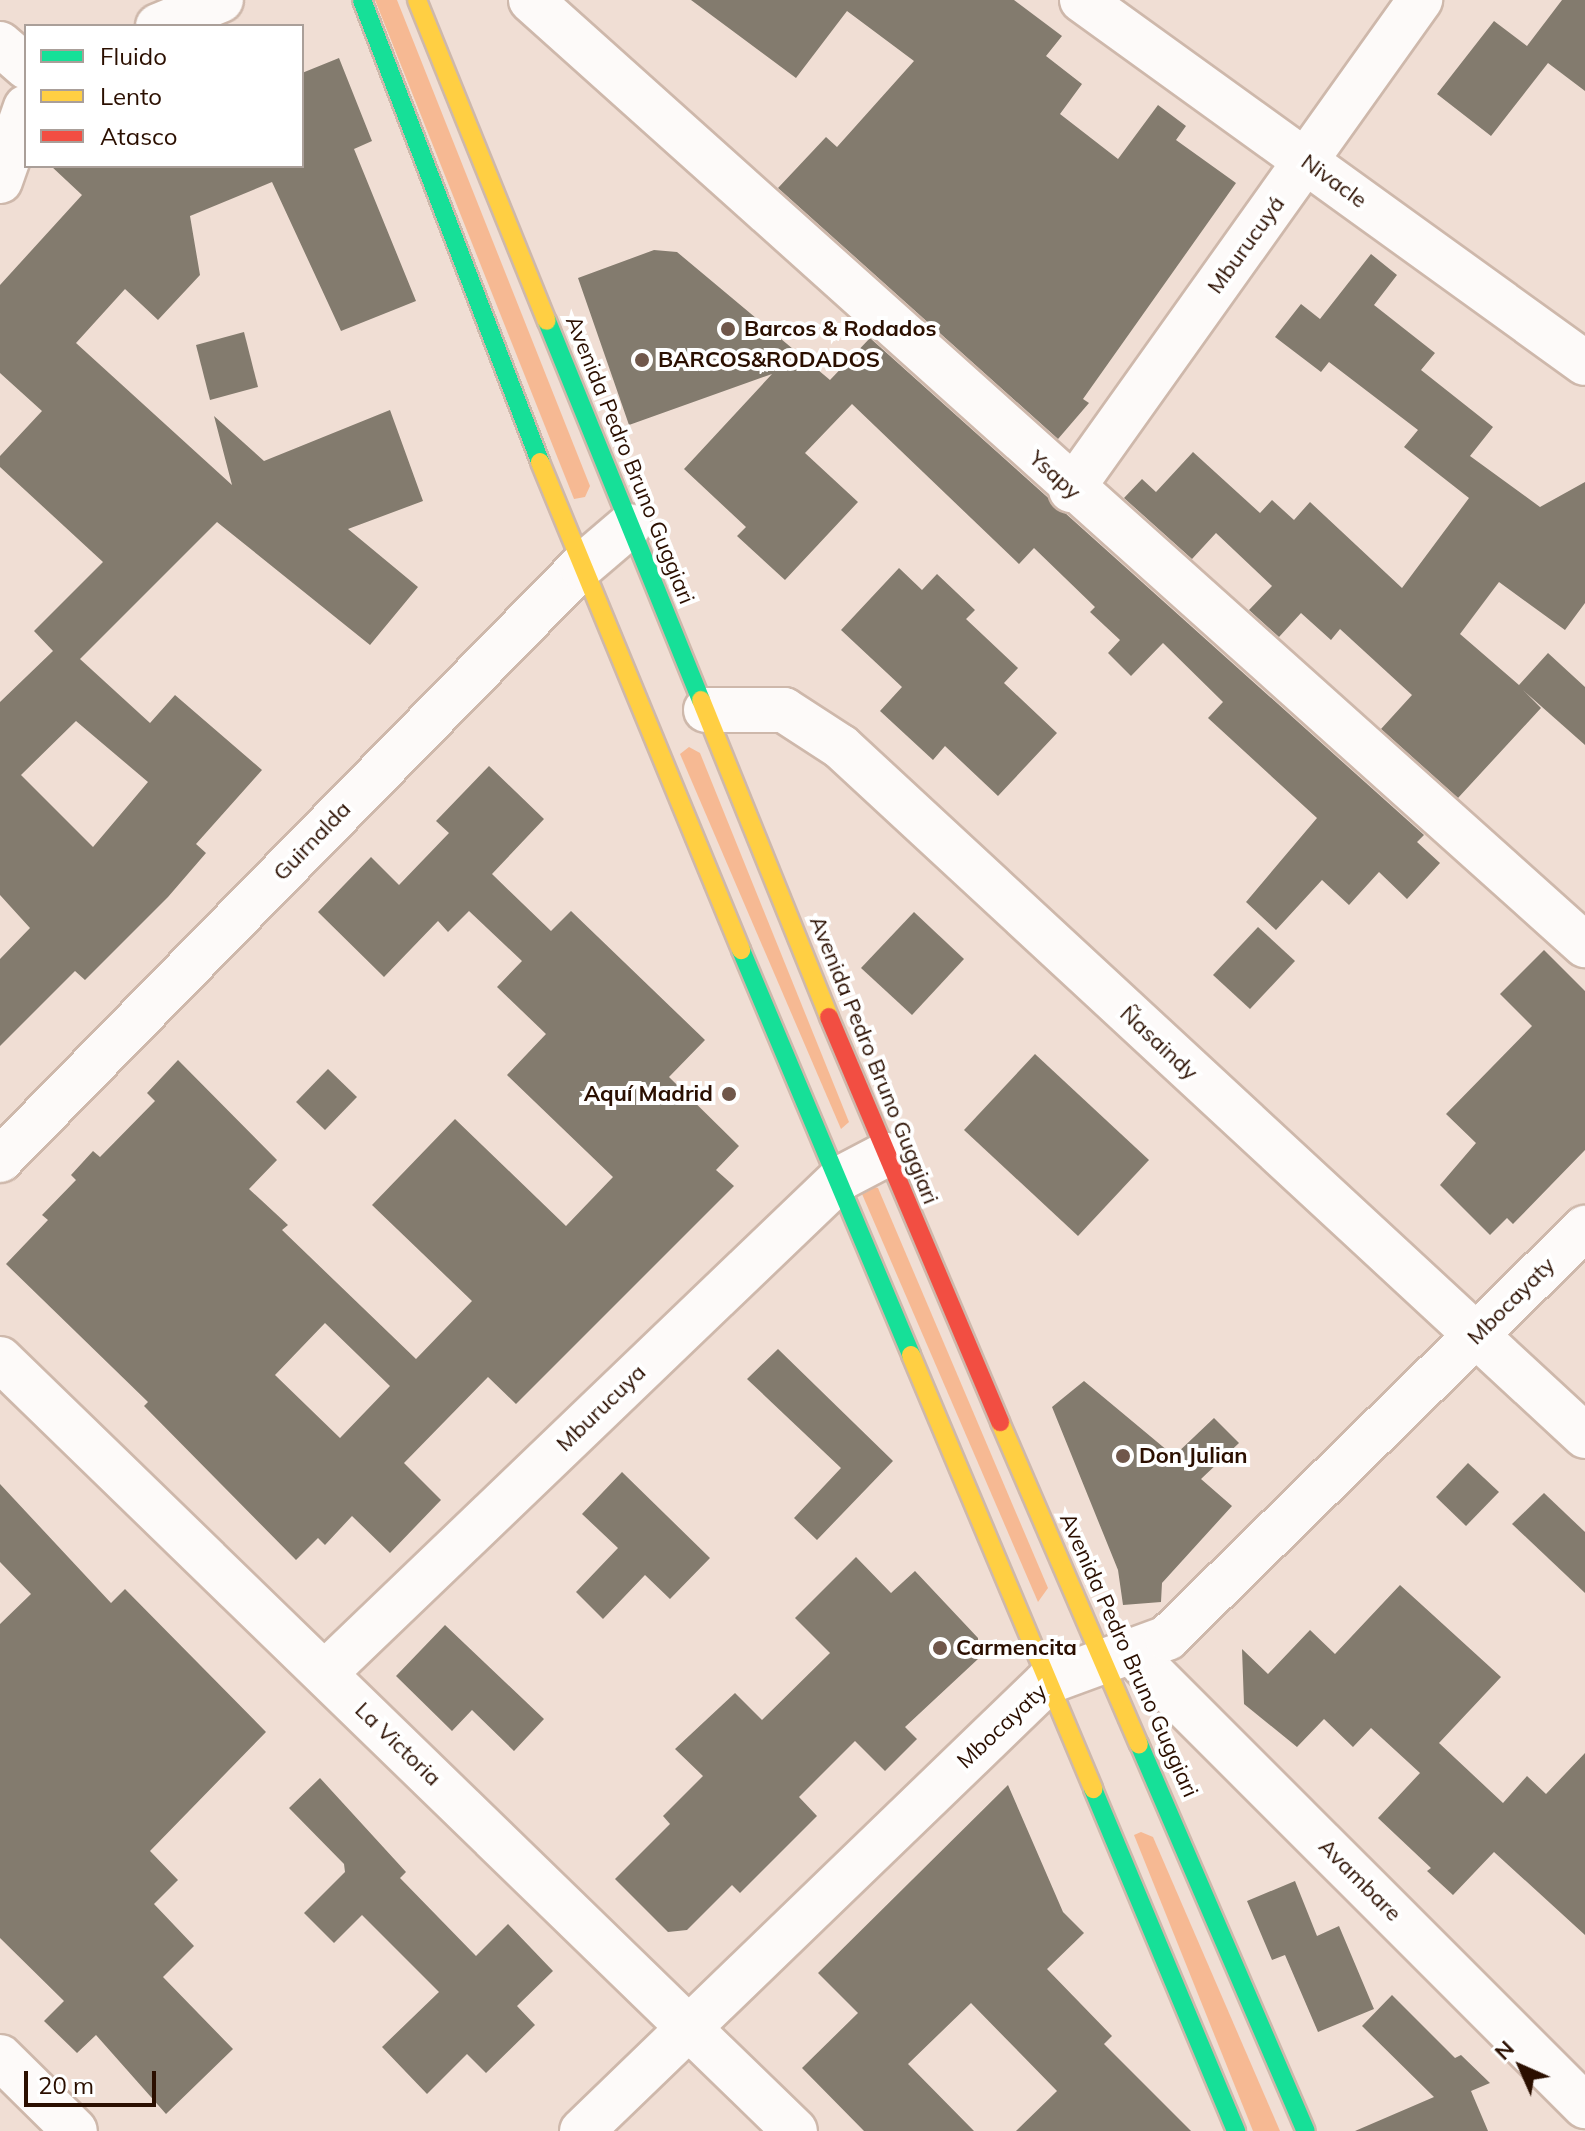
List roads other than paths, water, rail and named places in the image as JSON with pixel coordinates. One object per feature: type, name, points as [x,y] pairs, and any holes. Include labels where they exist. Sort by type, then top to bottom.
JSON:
[{"type":"main road","points":[[362,0],[581,567],[841,1178],[1047,1682],[1236,2131]]},
{"type":"main road","name":"Avenida Pedro Bruno Guggiari","points":[[417,0],[885,1155],[1120,1659],[1306,2131]]},
{"type":"street","points":[[163,24],[221,0]]},
{"type":"street","name":"Ysapy","points":[[531,0],[1071,490],[1585,945]]},
{"type":"street","name":"Nivacle","points":[[1082,0],[1585,363]]},
{"type":"street","name":"Mburucuyá","points":[[1071,490],[1420,0]]},
{"type":"street","points":[[0,44],[24,65]]},
{"type":"street","points":[[0,181],[24,113]]},
{"type":"street","name":"Guirnalda","points":[[0,1160],[581,567],[629,526]]},
{"type":"street","name":"Ñasaindy","points":[[706,710],[784,710],[824,734],[1585,1436]]},
{"type":"street","name":"Mburucuya","points":[[325,1673],[841,1178],[885,1155]]},
{"type":"street","name":"Mbocayaty","points":[[582,2131],[688,2024],[1047,1682],[1120,1659],[1167,1638],[1585,1228]]},
{"type":"street","name":"La Victoria","points":[[0,1359],[795,2131]]},
{"type":"street","name":"Avambare","points":[[1120,1659],[1585,2106]]},
{"type":"street","points":[[0,2057],[75,2131]]},
{"type":"place","name":"Barcos & Rodados","points":[[728,329]]},
{"type":"place","name":"BARCOS&RODADOS","points":[[642,360]]},
{"type":"place","name":"Aquí Madrid","points":[[729,1094]]},
{"type":"place","name":"Don Julian","points":[[1123,1456]]},
{"type":"place","name":"Carmencita","points":[[940,1648]]}]
